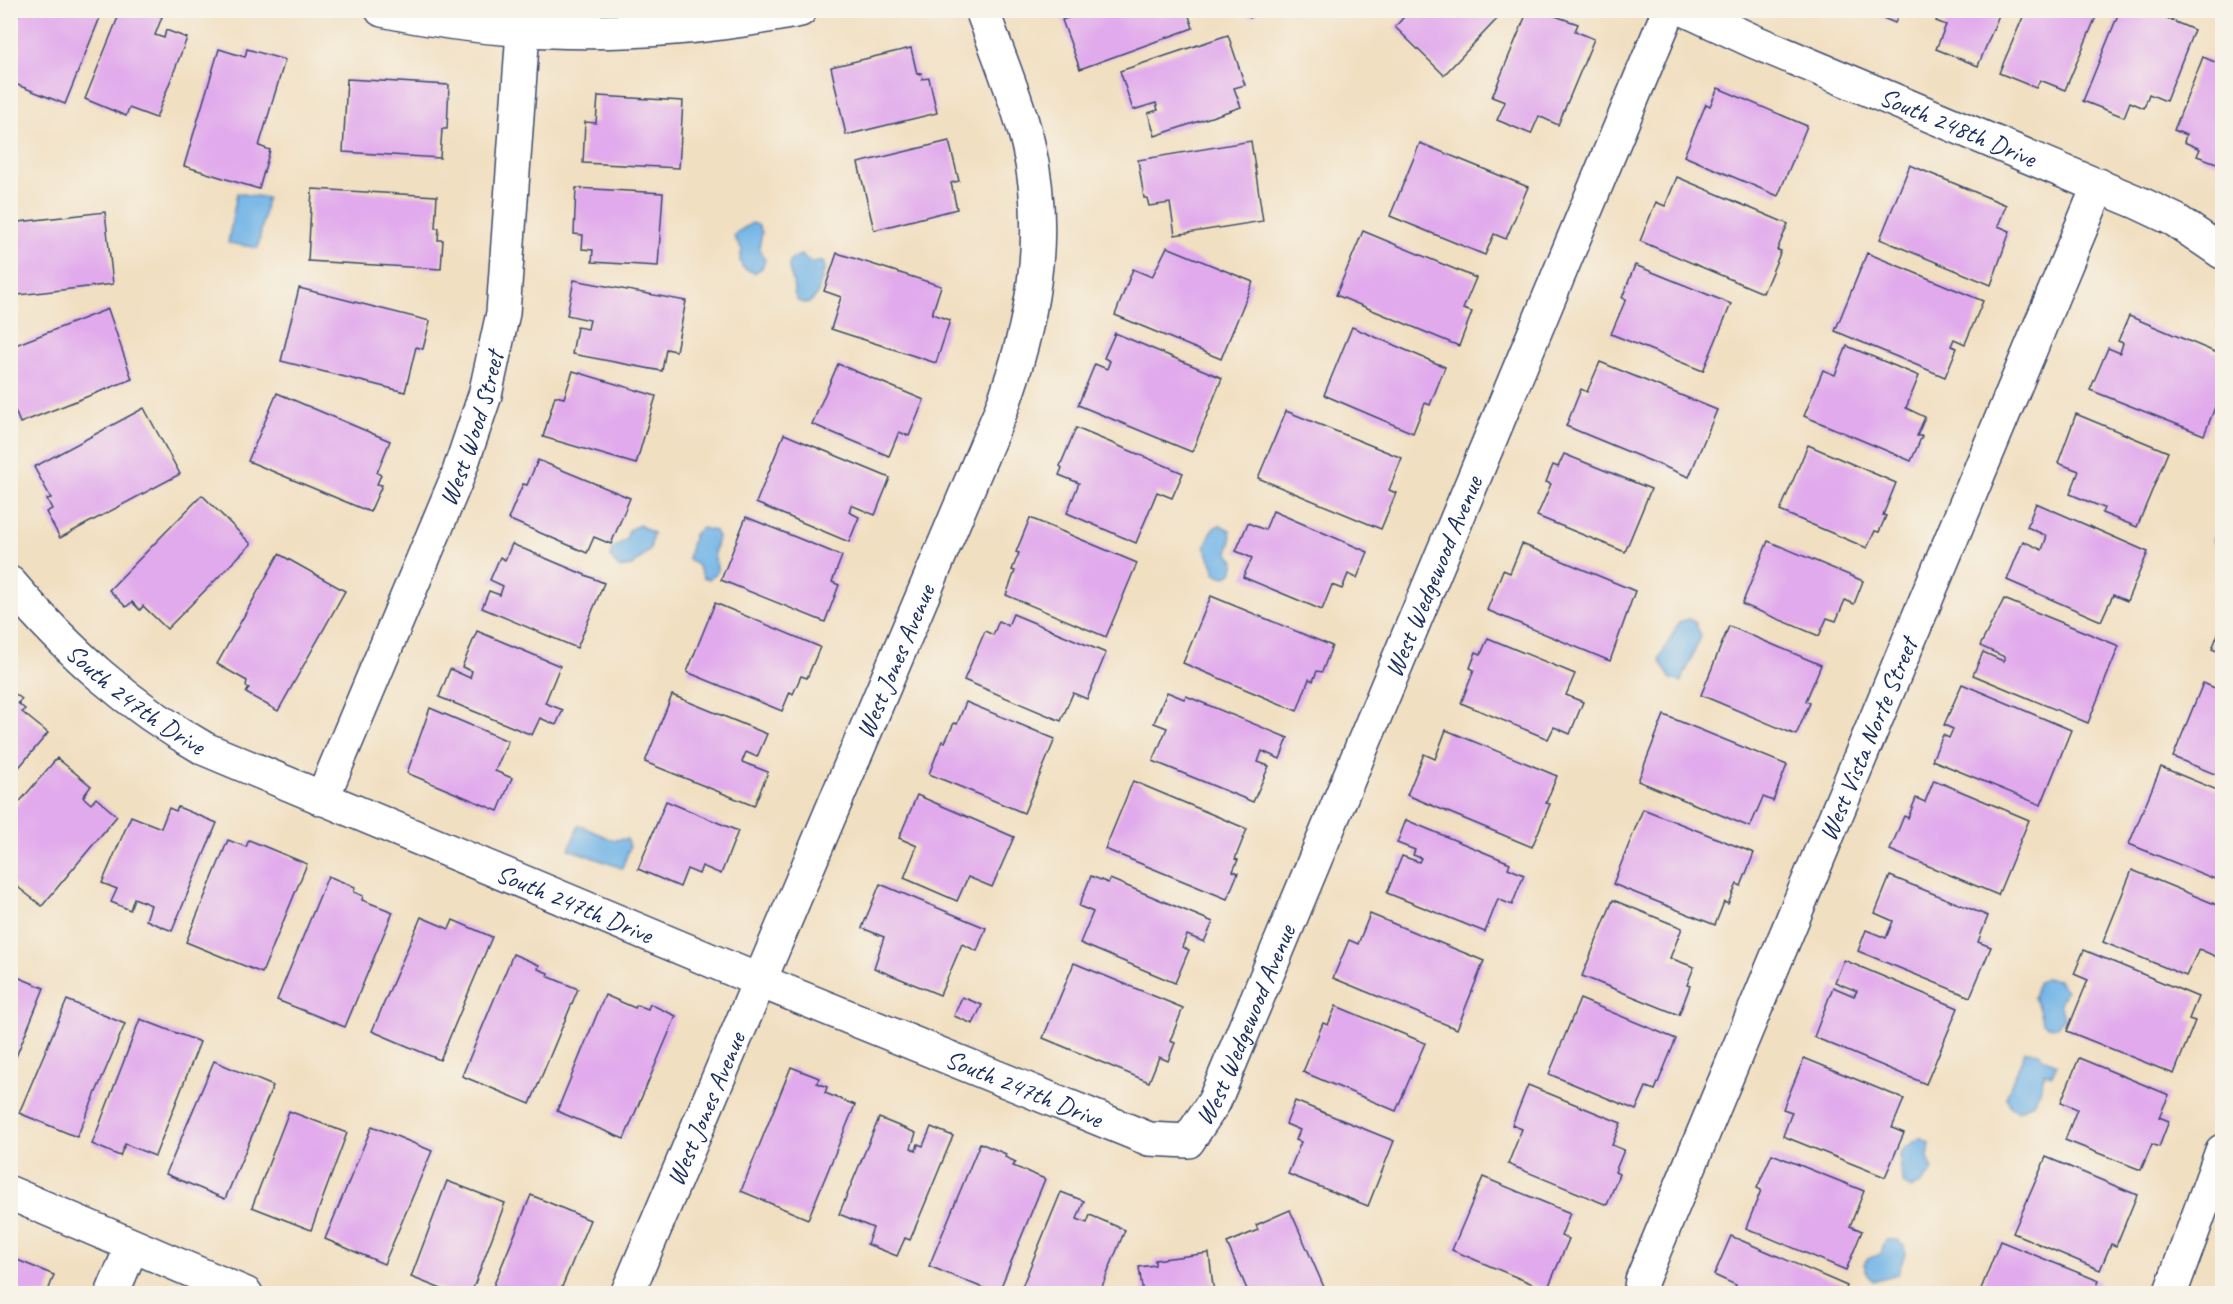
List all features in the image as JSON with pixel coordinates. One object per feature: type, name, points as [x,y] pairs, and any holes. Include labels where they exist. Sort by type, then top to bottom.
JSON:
[{"type":"street","points":[[382,10],[443,22],[523,31],[585,33],[692,28],[800,10]]},
{"type":"street","name":"West Jones Avenue","points":[[627,1293],[1000,413],[1029,324],[1036,285],[1038,240],[1033,174],[1020,116],[982,10]]},
{"type":"street","name":"West Wedgewood Avenue","points":[[1188,1141],[1214,1102],[1669,10]]},
{"type":"street","name":"South 248th Drive","points":[[1686,10],[1753,41],[2099,185],[2175,220],[2223,252]]},
{"type":"street","name":"West Wood Street","points":[[322,799],[457,478],[487,385],[503,313],[508,268],[523,31]]},
{"type":"street","name":"West Vista Norte Street","points":[[1640,1293],[1642,1280],[2099,185]]},
{"type":"street","name":"South 247th Drive","points":[[10,583],[56,636],[96,674],[165,726],[224,758],[760,981],[1149,1139],[1188,1141]]},
{"type":"street","points":[[2170,1293],[2223,1151]]},
{"type":"street","points":[[10,1194],[246,1293]]},
{"type":"street","points":[[112,1293],[132,1246]]},
{"type":"water","points":[[237,193],[267,198],[258,248],[228,243]]},
{"type":"water","points":[[752,223],[758,225],[762,232],[759,248],[765,260],[762,268],[754,273],[743,268],[740,261],[742,249],[734,237],[736,233]]},
{"type":"water","points":[[801,255],[811,262],[823,262],[825,267],[817,295],[809,303],[796,299],[789,269],[791,259]]},
{"type":"water","points":[[639,525],[653,533],[650,550],[632,566],[619,568],[611,558],[612,549],[626,540],[629,530]]},
{"type":"water","points":[[1220,525],[1230,530],[1228,553],[1235,561],[1232,573],[1224,577],[1216,574],[1205,547],[1213,528]]},
{"type":"water","points":[[2222,527],[2222,551],[2213,539]]},
{"type":"water","points":[[702,528],[715,531],[718,537],[714,554],[718,571],[710,579],[704,578],[698,566],[688,559],[694,534]]},
{"type":"water","points":[[1689,619],[1695,622],[1701,636],[1681,682],[1671,679],[1659,660],[1679,622]]},
{"type":"water","points":[[579,825],[612,840],[627,839],[630,847],[622,868],[569,849]]},
{"type":"water","points":[[2045,978],[2058,980],[2066,991],[2060,1003],[2064,1017],[2057,1027],[2048,1026],[2042,1021],[2039,1008],[2033,998],[2038,983]]},
{"type":"water","points":[[2025,1051],[2039,1052],[2043,1058],[2057,1064],[2052,1075],[2045,1073],[2035,1102],[2018,1111],[2011,1107],[2006,1097]]},
{"type":"water","points":[[1920,1138],[1930,1144],[1928,1158],[1933,1170],[1921,1184],[1911,1188],[1902,1182],[1900,1155],[1905,1148]]},
{"type":"water","points":[[1886,1240],[1897,1240],[1904,1246],[1905,1253],[1898,1274],[1873,1281],[1868,1276],[1864,1264],[1867,1259],[1881,1254]]},
{"type":"building","points":[[20,10],[103,10],[65,104],[10,82],[10,35]]},
{"type":"building","points":[[121,10],[146,10],[162,17],[155,35],[164,38],[166,30],[187,38],[156,118],[129,108],[126,116],[85,99]]},
{"type":"building","points":[[1090,10],[1187,10],[1193,28],[1080,69],[1062,20]]},
{"type":"building","points":[[1245,10],[1262,10],[1250,18]]},
{"type":"building","points":[[1410,10],[1490,10],[1498,18],[1444,75],[1395,27]]},
{"type":"building","points":[[1528,10],[1538,10],[1578,24],[1575,31],[1594,39],[1558,125],[1539,116],[1531,134],[1497,120],[1505,102],[1492,97]]},
{"type":"building","points":[[1864,10],[1900,10],[1895,23]]},
{"type":"building","points":[[1940,10],[2001,10],[1978,66],[1936,49],[1946,25],[1936,21]]},
{"type":"building","points":[[2026,10],[2098,12],[2065,90],[2040,80],[2036,88],[1999,73]]},
{"type":"building","points":[[2120,10],[2147,10],[2194,30],[2166,101],[2149,94],[2144,108],[2130,102],[2124,117],[2083,101]]},
{"type":"building","points":[[1228,35],[1245,85],[1234,88],[1241,107],[1155,136],[1148,113],[1158,110],[1156,103],[1133,110],[1120,71]]},
{"type":"building","points":[[911,48],[917,74],[921,73],[922,79],[929,78],[937,113],[846,135],[831,67]]},
{"type":"building","points":[[219,49],[245,57],[247,49],[285,60],[259,146],[270,150],[259,189],[184,166]]},
{"type":"building","points":[[2203,57],[2222,65],[2222,165],[2197,156],[2200,149],[2184,142],[2186,135],[2174,130]]},
{"type":"building","points":[[347,79],[449,85],[447,129],[442,129],[440,158],[343,152]]},
{"type":"building","points":[[1718,88],[1807,126],[1778,196],[1684,156],[1706,104],[1710,106]]},
{"type":"building","points":[[598,96],[683,101],[679,168],[583,163],[585,122],[596,123]]},
{"type":"building","points":[[949,141],[959,181],[951,183],[957,209],[874,230],[858,163]]},
{"type":"building","points":[[1251,141],[1263,221],[1175,235],[1170,203],[1149,206],[1147,198],[1144,198],[1138,160]]},
{"type":"building","points":[[1420,143],[1528,187],[1506,239],[1494,234],[1485,255],[1390,216]]},
{"type":"building","points":[[1910,165],[2006,205],[1998,226],[2010,231],[1991,285],[1880,239]]},
{"type":"building","points":[[1677,177],[1788,224],[1777,250],[1781,251],[1763,293],[1640,241],[1656,202],[1665,206]]},
{"type":"building","points":[[576,188],[663,193],[658,266],[592,262],[593,250],[582,249],[583,235],[574,234]]},
{"type":"building","points":[[312,189],[437,196],[435,228],[439,228],[438,240],[443,240],[441,269],[308,261]]},
{"type":"building","points":[[105,212],[113,284],[10,296],[10,223]]},
{"type":"building","points":[[1363,231],[1476,278],[1463,309],[1472,312],[1459,346],[1336,295]]},
{"type":"building","points":[[1167,247],[1253,282],[1221,359],[1115,315],[1133,269],[1152,277]]},
{"type":"building","points":[[837,253],[941,286],[932,314],[950,320],[936,363],[831,329],[841,297],[824,291]]},
{"type":"building","points":[[1867,253],[1983,301],[1965,344],[1954,339],[1951,346],[1957,348],[1945,377],[1835,331]]},
{"type":"building","points":[[1635,265],[1731,304],[1703,371],[1611,334],[1626,299],[1622,298]]},
{"type":"building","points":[[574,280],[686,301],[676,351],[666,349],[662,371],[572,354],[577,327],[588,329],[590,320],[567,315]]},
{"type":"building","points":[[299,288],[430,321],[423,349],[416,347],[405,392],[281,361]]},
{"type":"building","points":[[108,309],[132,379],[20,423],[10,398],[10,347]]},
{"type":"building","points":[[2129,316],[2222,355],[2222,390],[2204,435],[2090,390],[2108,348],[2120,353],[2123,343],[2118,341]]},
{"type":"building","points":[[1352,327],[1445,367],[1430,405],[1425,403],[1413,433],[1324,395]]},
{"type":"building","points":[[1115,333],[1222,378],[1192,452],[1078,405],[1095,364],[1107,369],[1110,361],[1104,358]]},
{"type":"building","points":[[1847,346],[1919,376],[1906,408],[1925,417],[1917,436],[1922,436],[1911,461],[1804,416],[1823,370],[1835,375]]},
{"type":"building","points":[[1600,362],[1717,410],[1689,477],[1566,426],[1581,389],[1587,392]]},
{"type":"building","points":[[838,364],[924,400],[909,436],[899,432],[889,456],[812,424]]},
{"type":"building","points":[[573,371],[656,396],[636,464],[543,437],[555,396],[564,398]]},
{"type":"building","points":[[277,393],[390,441],[377,473],[381,475],[377,484],[382,485],[370,512],[248,461]]},
{"type":"building","points":[[144,408],[180,474],[60,538],[46,512],[52,509],[47,499],[51,498],[34,467]]},
{"type":"building","points":[[1286,411],[1402,458],[1389,490],[1396,493],[1381,529],[1258,478]]},
{"type":"building","points":[[2076,414],[2168,452],[2137,527],[2102,513],[2104,508],[2070,494],[2079,471],[2058,463]]},
{"type":"building","points":[[1076,428],[1183,473],[1172,498],[1157,492],[1136,543],[1067,513],[1079,483],[1059,475],[1062,468],[1060,466]]},
{"type":"building","points":[[784,434],[890,478],[875,515],[851,505],[849,512],[859,517],[849,542],[756,503]]},
{"type":"building","points":[[1808,445],[1896,483],[1879,532],[1875,531],[1867,548],[1780,511]]},
{"type":"building","points":[[1564,454],[1651,489],[1625,552],[1537,516],[1551,484],[1546,482],[1553,465],[1558,467]]},
{"type":"building","points":[[538,460],[630,498],[611,544],[594,537],[587,553],[508,519],[523,484],[527,485]]},
{"type":"building","points":[[202,495],[251,544],[167,629],[143,606],[140,610],[132,602],[126,607],[109,590]]},
{"type":"building","points":[[2036,503],[2148,552],[2127,601],[2113,595],[2101,621],[2007,580],[2023,541],[2042,550],[2047,536],[2027,527]]},
{"type":"building","points":[[1273,511],[1368,552],[1357,578],[1348,574],[1342,589],[1332,585],[1322,610],[1243,577],[1252,558],[1236,551],[1248,523],[1265,530]]},
{"type":"building","points":[[746,517],[842,556],[832,582],[839,585],[825,622],[721,580]]},
{"type":"building","points":[[1030,518],[1137,563],[1106,637],[1006,595],[1015,571],[1012,570],[1019,553],[1016,552]]},
{"type":"building","points":[[1768,541],[1863,581],[1854,604],[1845,600],[1836,621],[1827,618],[1819,636],[1742,604]]},
{"type":"building","points":[[512,544],[604,583],[577,648],[482,608],[489,591],[500,595],[503,586],[490,580],[500,557],[505,560]]},
{"type":"building","points":[[1522,544],[1635,591],[1610,661],[1487,610],[1503,570],[1510,573]]},
{"type":"building","points":[[279,554],[345,591],[278,711],[246,693],[249,688],[246,686],[247,681],[217,664]]},
{"type":"building","points":[[1211,596],[1332,646],[1322,672],[1317,671],[1313,681],[1309,679],[1297,711],[1183,663]]},
{"type":"building","points":[[2004,599],[2119,646],[2088,723],[1973,675],[1983,652],[2003,661],[2005,657],[1980,646]]},
{"type":"building","points":[[715,603],[820,647],[807,678],[801,676],[793,694],[790,692],[782,711],[687,672]]},
{"type":"building","points":[[1013,614],[1106,653],[1087,699],[1073,693],[1061,721],[964,680],[985,631],[993,635],[999,621],[1008,626]]},
{"type":"building","points":[[2222,624],[2222,653],[2212,649]]},
{"type":"building","points":[[1729,626],[1821,665],[1806,701],[1810,703],[1796,735],[1701,695]]},
{"type":"building","points":[[477,631],[560,666],[545,703],[563,710],[556,725],[540,718],[532,735],[439,697],[450,669],[470,678],[472,671],[462,667]]},
{"type":"building","points":[[1488,638],[1575,674],[1566,695],[1583,702],[1570,734],[1554,727],[1548,739],[1461,703],[1474,670],[1470,668],[1476,652],[1481,654]]},
{"type":"building","points":[[2203,683],[2222,691],[2222,777],[2173,757]]},
{"type":"building","points":[[1962,684],[2071,730],[2041,805],[1932,760],[1943,735],[1949,738],[1953,729],[1944,725]]},
{"type":"building","points":[[10,690],[22,699],[18,703],[25,709],[22,712],[48,733],[10,778]]},
{"type":"building","points":[[1167,692],[1184,699],[1186,696],[1288,738],[1280,759],[1262,751],[1258,762],[1269,766],[1253,802],[1153,761],[1167,728],[1154,723]]},
{"type":"building","points":[[672,695],[767,734],[757,757],[746,752],[742,762],[768,772],[754,806],[645,762]]},
{"type":"building","points":[[966,702],[1055,739],[1024,813],[929,774],[942,741],[945,742],[954,723],[957,724]]},
{"type":"building","points":[[430,708],[508,741],[495,771],[512,778],[498,811],[407,773]]},
{"type":"building","points":[[1664,715],[1787,765],[1773,801],[1763,797],[1750,827],[1638,781]]},
{"type":"building","points":[[1446,730],[1557,776],[1546,803],[1550,804],[1532,847],[1407,795],[1424,754],[1435,759]]},
{"type":"building","points":[[57,758],[91,786],[83,797],[91,804],[96,798],[117,816],[42,906],[10,881],[10,813]]},
{"type":"building","points":[[2161,767],[2222,792],[2222,882],[2129,844]]},
{"type":"building","points":[[1934,780],[2029,820],[1998,895],[1890,850],[1904,816],[1908,818],[1916,798],[1925,802]]},
{"type":"building","points":[[1133,781],[1247,829],[1235,859],[1238,860],[1233,871],[1238,873],[1227,899],[1105,849]]},
{"type":"building","points":[[917,795],[1014,837],[992,887],[968,877],[957,901],[904,878],[917,846],[899,838]]},
{"type":"building","points":[[666,801],[738,831],[721,874],[702,866],[699,874],[687,869],[680,887],[638,869]]},
{"type":"building","points":[[178,807],[217,823],[172,931],[146,920],[151,905],[134,898],[130,910],[111,902],[117,889],[102,883],[131,816],[161,828],[169,808],[176,811]]},
{"type":"building","points":[[1643,809],[1754,853],[1741,886],[1737,884],[1728,904],[1724,902],[1715,925],[1613,884]]},
{"type":"building","points":[[1406,820],[1510,863],[1508,868],[1524,875],[1512,905],[1498,899],[1485,932],[1387,893],[1402,856],[1419,862],[1421,858],[1413,855],[1415,850],[1397,843]]},
{"type":"building","points":[[228,840],[246,847],[249,840],[307,864],[262,973],[186,942]]},
{"type":"building","points":[[2132,870],[2222,907],[2222,950],[2219,958],[2199,949],[2186,976],[2103,942]]},
{"type":"building","points":[[328,876],[355,887],[354,892],[363,896],[362,900],[393,912],[345,1027],[277,1000]]},
{"type":"building","points":[[1091,876],[1108,883],[1110,879],[1213,922],[1204,942],[1187,935],[1182,947],[1189,950],[1175,983],[1080,943],[1093,912],[1079,906]]},
{"type":"building","points":[[1890,876],[1988,916],[1978,942],[1991,947],[1970,997],[1858,951],[1866,930],[1886,938],[1893,921],[1875,913]]},
{"type":"building","points":[[880,884],[986,928],[977,951],[962,944],[940,995],[874,968],[884,937],[862,928]]},
{"type":"building","points":[[1613,900],[1682,928],[1670,958],[1694,967],[1687,985],[1690,986],[1679,1015],[1582,976]]},
{"type":"building","points":[[1370,914],[1484,961],[1457,1029],[1333,978],[1349,940],[1358,944]]},
{"type":"building","points":[[421,917],[449,929],[453,920],[492,937],[440,1060],[372,1031]]},
{"type":"building","points":[[2084,950],[2198,997],[2189,1019],[2195,1021],[2174,1074],[2067,1031],[2088,980],[2074,974]]},
{"type":"building","points":[[513,954],[539,965],[538,969],[548,973],[547,976],[578,989],[530,1104],[462,1076]]},
{"type":"building","points":[[1844,960],[1958,1008],[1926,1084],[1814,1037],[1833,987],[1854,996],[1857,991],[1835,982]]},
{"type":"building","points":[[1074,963],[1183,1008],[1170,1041],[1175,1043],[1168,1061],[1159,1057],[1149,1082],[1043,1038]]},
{"type":"building","points":[[10,974],[44,988],[11,1069],[10,1069]]},
{"type":"building","points":[[605,995],[635,1008],[637,1005],[648,1009],[650,1004],[676,1016],[624,1139],[557,1111]]},
{"type":"building","points":[[962,997],[982,1005],[973,1024],[954,1016]]},
{"type":"building","points":[[1580,999],[1676,1039],[1655,1090],[1646,1087],[1636,1110],[1549,1074]]},
{"type":"building","points":[[67,1000],[125,1024],[77,1137],[19,1113]]},
{"type":"building","points":[[1336,1006],[1425,1043],[1396,1111],[1303,1072],[1323,1023],[1328,1025]]},
{"type":"building","points":[[140,1019],[200,1042],[155,1156],[125,1144],[120,1156],[92,1144]]},
{"type":"building","points":[[1804,1058],[1904,1099],[1892,1128],[1904,1133],[1885,1177],[1783,1136],[1792,1112],[1783,1109]]},
{"type":"building","points":[[2079,1058],[2169,1095],[2159,1117],[2169,1121],[2159,1147],[2152,1144],[2141,1170],[2065,1140],[2077,1109],[2061,1102]]},
{"type":"building","points":[[214,1061],[273,1086],[225,1199],[166,1174]]},
{"type":"building","points":[[791,1067],[819,1078],[817,1083],[827,1087],[825,1093],[855,1105],[808,1219],[741,1191]]},
{"type":"building","points":[[1528,1085],[1621,1123],[1612,1145],[1624,1150],[1615,1172],[1619,1174],[1607,1205],[1508,1164],[1522,1129],[1512,1125]]},
{"type":"building","points":[[1295,1101],[1394,1141],[1368,1206],[1288,1174],[1301,1142],[1296,1140],[1300,1130],[1286,1124]]},
{"type":"building","points":[[289,1111],[347,1133],[311,1230],[252,1207]]},
{"type":"building","points":[[879,1118],[916,1133],[911,1148],[916,1151],[918,1144],[923,1146],[931,1127],[953,1136],[910,1240],[905,1238],[897,1256],[867,1244],[873,1228],[839,1214]]},
{"type":"building","points":[[372,1126],[432,1151],[384,1264],[325,1239]]},
{"type":"building","points":[[980,1143],[1006,1154],[1005,1157],[1016,1162],[1013,1166],[1045,1179],[998,1294],[929,1266]]},
{"type":"building","points":[[1772,1154],[1864,1191],[1850,1226],[1862,1231],[1846,1270],[1746,1228],[1761,1190],[1757,1188]]},
{"type":"building","points":[[2046,1157],[2137,1195],[2116,1246],[2111,1244],[2100,1270],[2013,1233]]},
{"type":"building","points":[[1483,1177],[1570,1213],[1561,1236],[1569,1239],[1547,1290],[1452,1250]]},
{"type":"building","points":[[447,1181],[505,1203],[471,1294],[454,1294],[411,1277]]},
{"type":"building","points":[[1061,1192],[1084,1201],[1077,1219],[1087,1223],[1090,1215],[1125,1230],[1099,1294],[1019,1294]]},
{"type":"building","points":[[531,1195],[590,1220],[559,1294],[490,1294]]},
{"type":"building","points":[[1290,1210],[1327,1294],[1249,1294],[1227,1243],[1258,1230],[1256,1225]]},
{"type":"building","points":[[1731,1236],[1847,1286],[1844,1294],[1732,1294],[1736,1285],[1714,1275]]},
{"type":"building","points":[[2000,1241],[2099,1281],[2094,1294],[1979,1294]]},
{"type":"building","points":[[1209,1253],[1214,1294],[1143,1294],[1139,1267],[1155,1265],[1155,1260]]},
{"type":"building","points":[[10,1257],[54,1275],[47,1294],[10,1294]]}]
